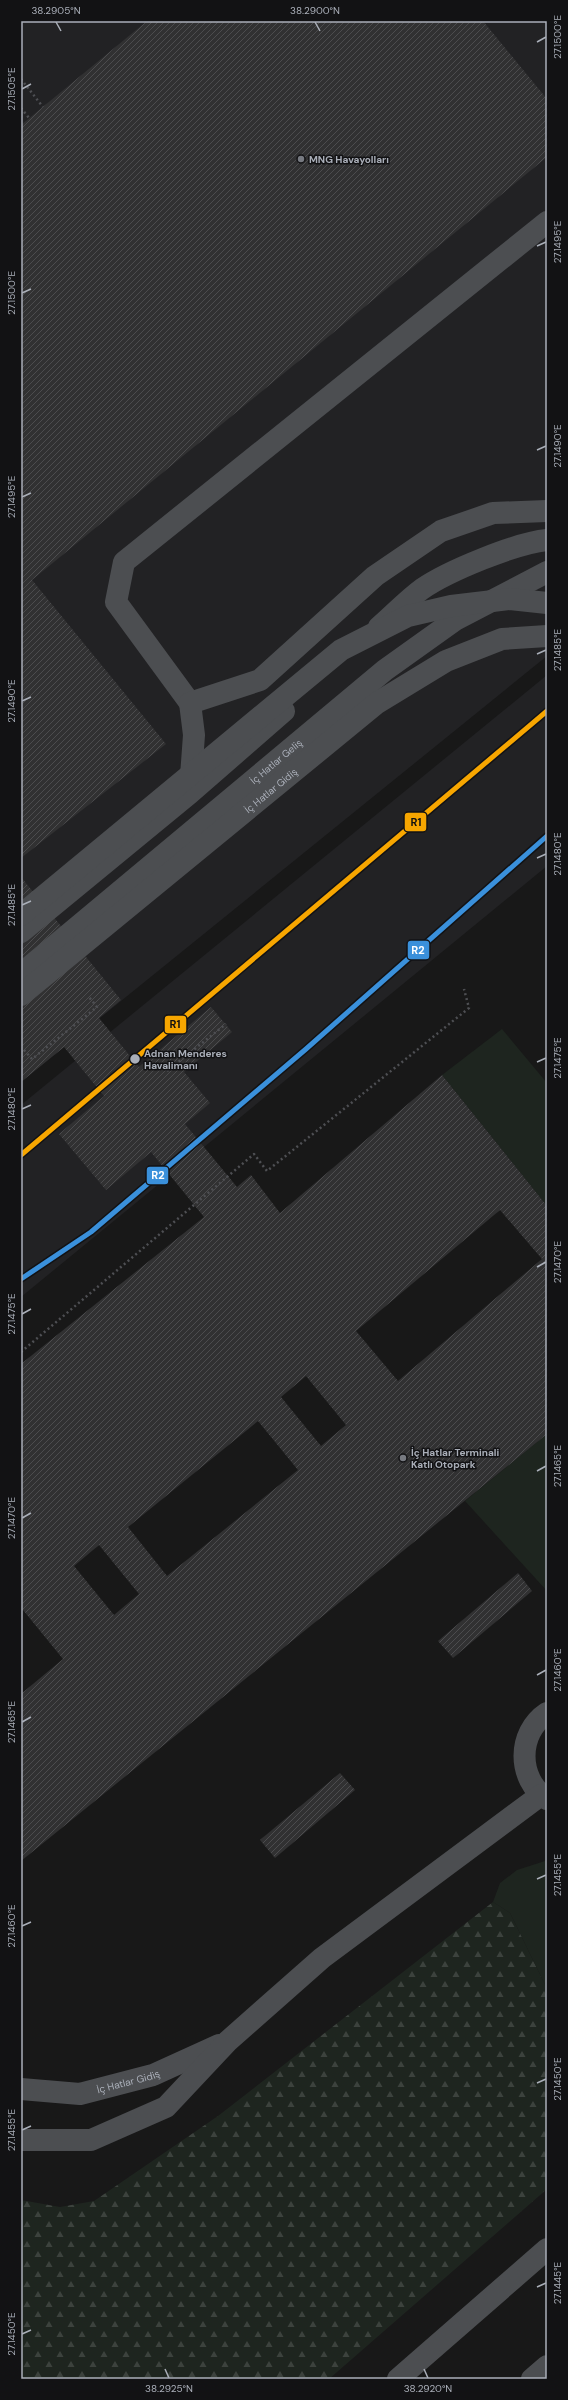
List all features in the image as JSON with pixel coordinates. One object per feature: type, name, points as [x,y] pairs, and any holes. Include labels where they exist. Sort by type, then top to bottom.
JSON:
[{"type":"street","points":[[190,793],[194,735],[190,703],[116,602],[124,562],[547,222]]},
{"type":"street","points":[[190,703],[260,680],[375,576],[441,531],[493,513],[547,511]]},
{"type":"street","points":[[21,932],[190,793],[423,588],[466,566],[506,550],[547,540]]},
{"type":"street","name":"İç Hatlar Geliş","points":[[21,974],[385,670],[456,620],[547,572]]},
{"type":"street","points":[[21,915],[341,650],[408,616],[451,606],[510,599],[547,603]]},
{"type":"street","name":"İç Hatlar Gidiş","points":[[21,995],[377,703],[446,661],[502,639],[547,636]]},
{"type":"street","points":[[21,2140],[91,2140],[166,2107],[228,2041],[322,1958],[544,1797],[530,1781],[524,1765],[524,1747],[530,1731],[540,1717],[547,1713]]},
{"type":"street","name":"İç Hatlar Gidiş","points":[[21,2089],[80,2094],[153,2075],[228,2041]]},
{"type":"street","points":[[398,2379],[547,2249]]},
{"type":"street","points":[[532,2379],[547,2366]]},
{"type":"path","points":[[21,80],[43,107]]},
{"type":"path","points":[[21,108],[29,118]]},
{"type":"path","points":[[21,1352],[254,1154],[267,1171],[469,1008],[464,989]]},
{"type":"path","points":[[24,1050],[32,1059],[97,1007],[89,997]]},
{"type":"path","points":[[167,1071],[226,1024]]},
{"type":"shaded area","points":[[21,21],[547,21],[547,656],[21,1082]]},
{"type":"shaded area","points":[[547,675],[547,866],[21,1297],[21,1105]]},
{"type":"green space","points":[[502,1029],[547,1083],[547,1206],[442,1075]]},
{"type":"green space","points":[[547,1434],[547,1591],[465,1501]]},
{"type":"green space","points":[[547,1861],[547,1989],[510,1913],[493,1902],[500,1883],[517,1870]]},
{"type":"green space","points":[[493,1902],[510,1913],[547,1989],[547,2189],[329,2379],[21,2379],[21,2200],[60,2207],[94,2201],[218,2116]]},
{"type":"building","points":[[147,21],[483,21],[547,99],[547,157],[32,580],[166,744],[21,858],[21,125]]},
{"type":"building","name":"İç Hatlar Terminali Katlı Otopark","points":[[21,877],[121,1000],[99,1018],[139,1067],[211,1007],[232,1032],[184,1072],[210,1103],[185,1124],[237,1187],[251,1175],[280,1213],[442,1075],[547,1206],[547,1434],[21,1861],[21,1694],[63,1659],[23,1610],[21,1612],[21,1364],[204,1217],[151,1152],[106,1190],[59,1134],[104,1096],[64,1047],[21,1082]],"holes":[[[500,1210],[542,1259],[398,1381],[356,1331]],[[306,1376],[346,1425],[321,1446],[281,1397]],[[258,1421],[298,1470],[167,1576],[128,1527]],[[99,1545],[139,1594],[114,1615],[74,1566]]]},
{"type":"building","points":[[518,1573],[532,1591],[453,1658],[438,1641]]},
{"type":"building","points":[[340,1773],[355,1790],[275,1858],[260,1840]]},
{"type":"transit line","name":"R1","points":[[21,1155],[547,711]]},
{"type":"transit line","name":"R2","points":[[21,1279],[91,1232],[306,1049],[547,836]]},
{"type":"place","name":"MNG Havayolları","points":[[301,159]]},
{"type":"place","name":"Adnan Menderes Havalimanı","points":[[135,1059]]},
{"type":"place","name":"İç Hatlar Terminali Katlı Otopark","points":[[403,1458]]}]
